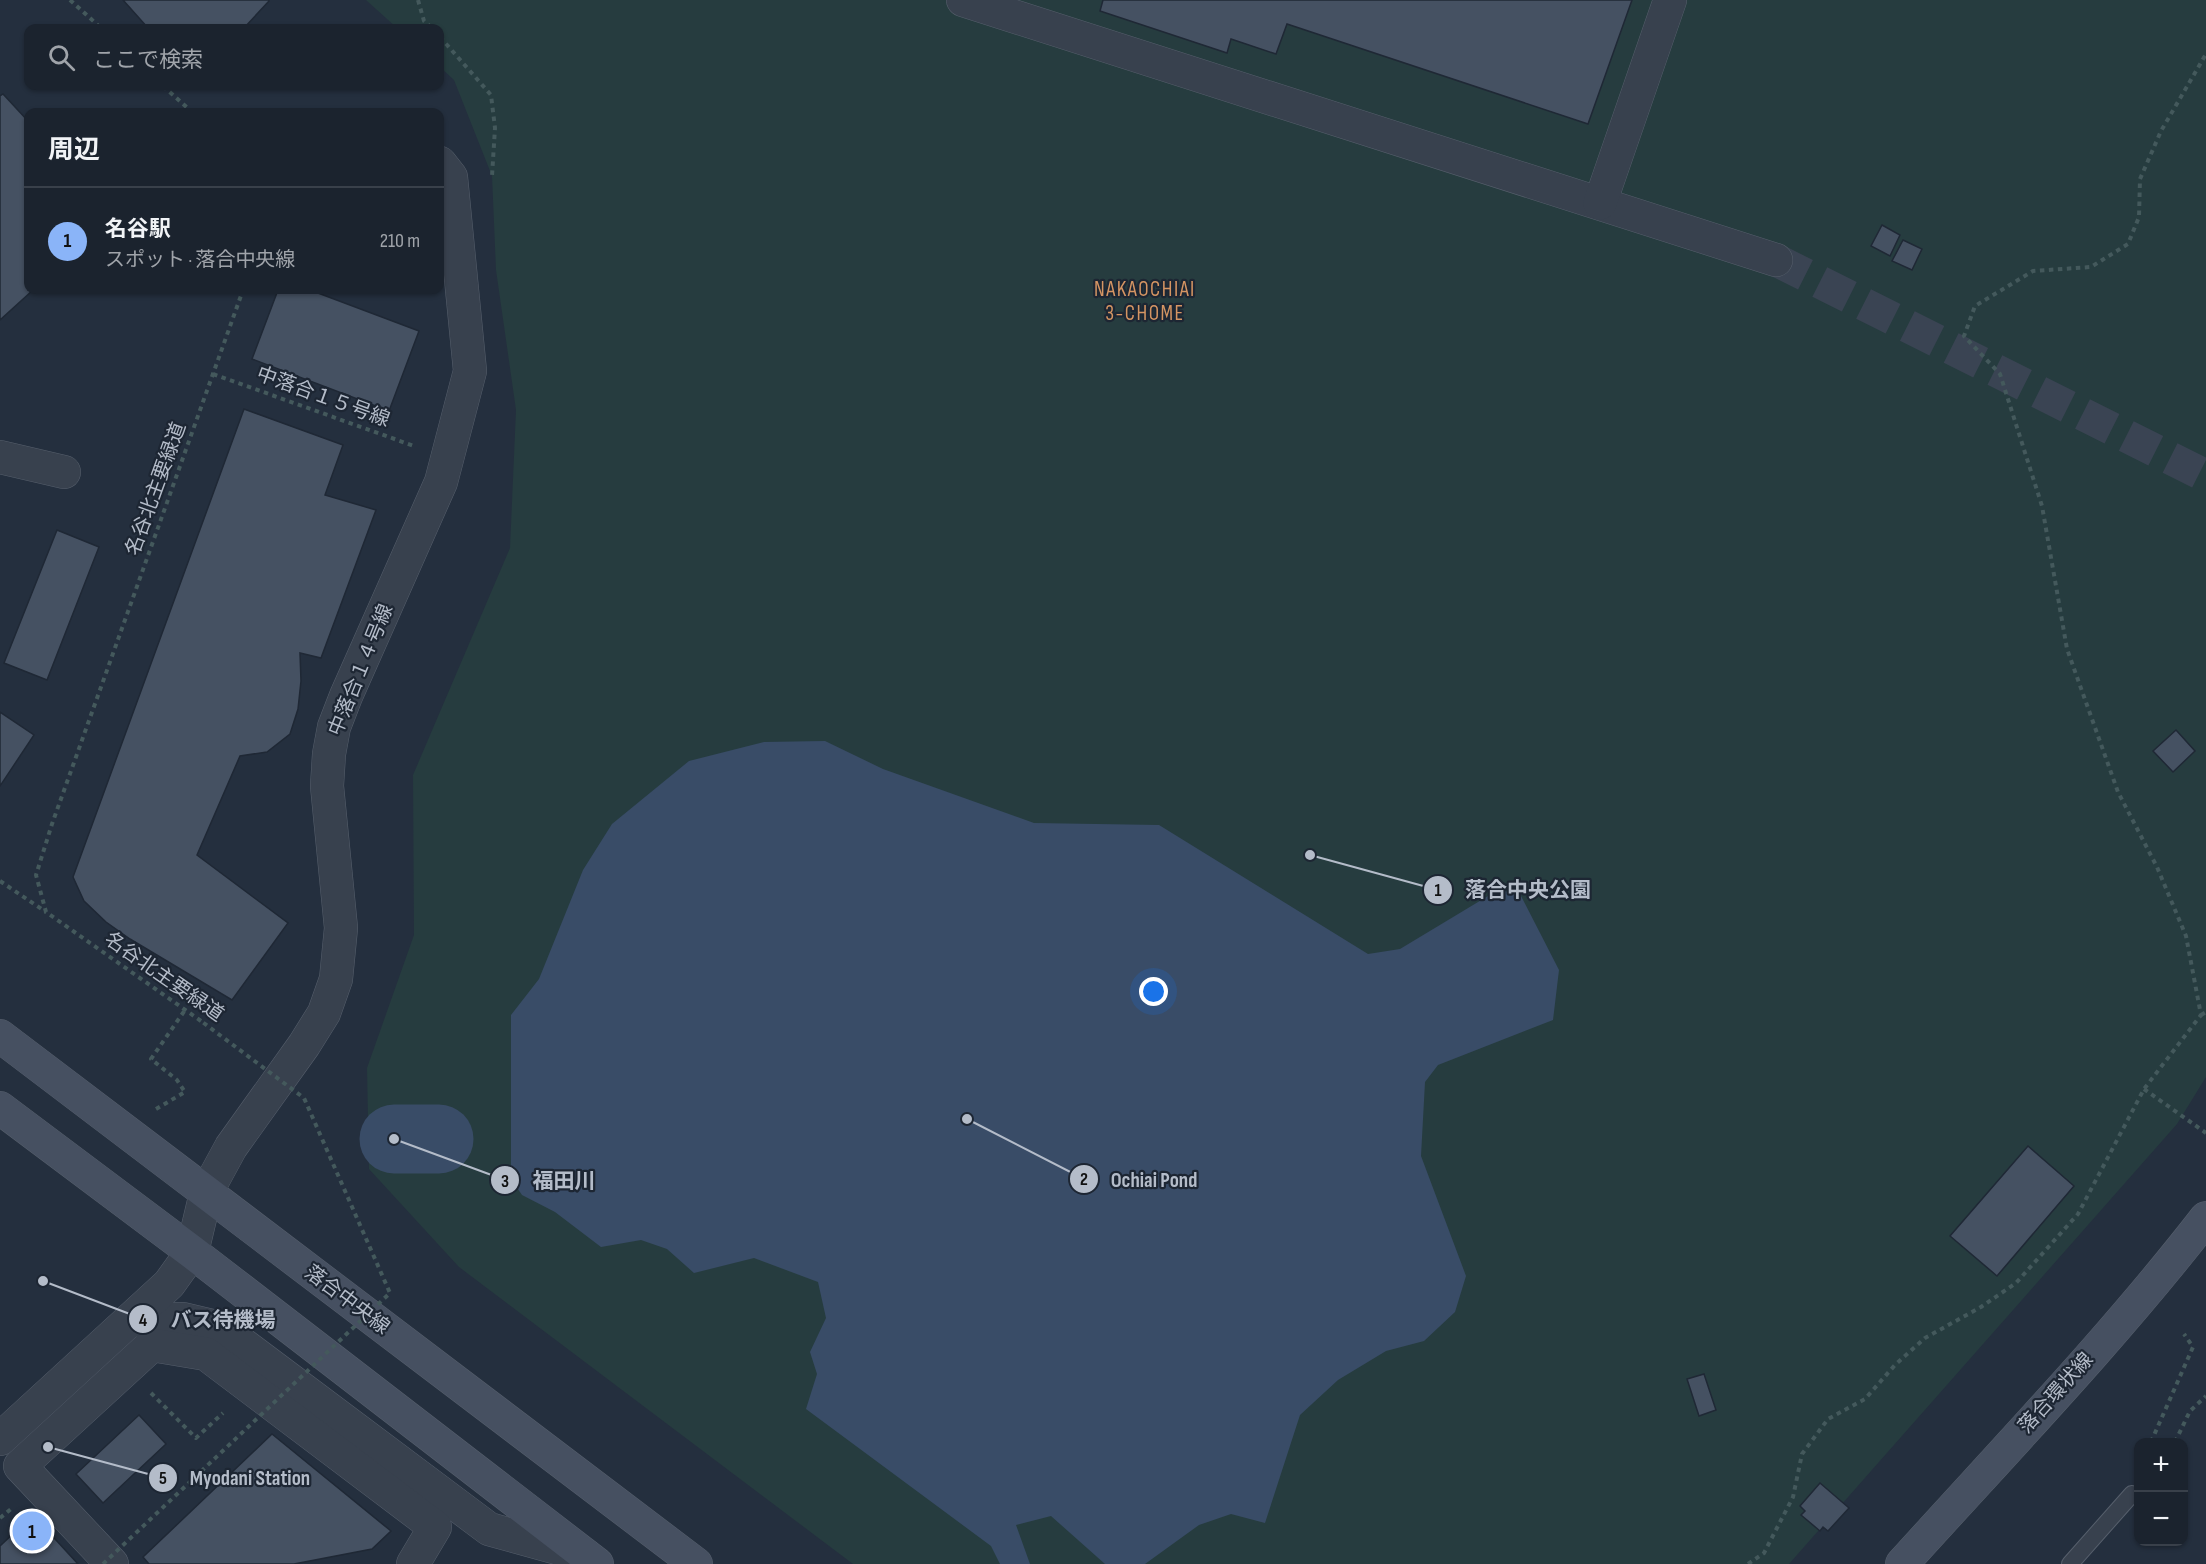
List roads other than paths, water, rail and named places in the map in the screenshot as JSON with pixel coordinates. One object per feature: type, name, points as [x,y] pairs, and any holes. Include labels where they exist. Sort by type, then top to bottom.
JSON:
[{"type":"street","points":[[963,0],[1776,260]]},
{"type":"street","points":[[1600,203],[1670,0]]},
{"type":"street","name":"中落合１４号線","points":[[192,1252],[206,1193],[231,1147],[304,1046],[324,1013],[336,980],[341,928],[327,786],[334,727],[441,482],[470,371],[451,177],[444,168]]},
{"type":"street","points":[[0,457],[64,472]]},
{"type":"street","name":"落合中央線","points":[[0,1036],[696,1564]]},
{"type":"street","points":[[0,1108],[192,1252],[591,1560]]},
{"type":"street","name":"落合環状線","points":[[1902,1564],[2089,1357],[2206,1218]]},
{"type":"street","points":[[0,1439],[169,1284],[192,1252]]},
{"type":"street","points":[[131,1320],[183,1319],[221,1328],[489,1529],[591,1560]]},
{"type":"street","points":[[104,1562],[20,1466],[152,1345],[206,1354],[435,1527],[413,1564]]},
{"type":"lane","points":[[2070,1564],[2132,1494]]},
{"type":"water","points":[[825,741],[883,769],[1034,823],[1159,825],[1368,954],[1400,949],[1498,890],[1520,894],[1559,970],[1553,1020],[1438,1065],[1425,1082],[1421,1156],[1466,1276],[1455,1312],[1424,1341],[1386,1351],[1338,1380],[1300,1415],[1265,1523],[1231,1514],[1199,1525],[1145,1564],[1105,1564],[1051,1516],[1016,1525],[1030,1564],[1000,1564],[991,1546],[806,1409],[817,1374],[810,1352],[826,1318],[818,1282],[754,1258],[694,1273],[667,1249],[641,1240],[601,1247],[555,1212],[522,1195],[511,1179],[511,1015],[539,979],[583,870],[612,824],[689,761],[764,742]]},
{"type":"waterway","points":[[394,1139],[439,1139]]},
{"type":"tunnel","points":[[1776,260],[2206,476]]},
{"type":"place","name":"落合中央公園","points":[[1310,855]]},
{"type":"place","name":"Ochiai Pond","points":[[967,1119]]},
{"type":"place","name":"福田川","points":[[394,1139]]},
{"type":"place","name":"バス待機場","points":[[43,1281]]},
{"type":"place","name":"Myodani Station","points":[[48,1447]]},
{"type":"place","name":"名谷駅","points":[[32,1531]]},
{"type":"district","name":"NAKAOCHIAI 3-CHOME","points":[[1145,301]]}]
